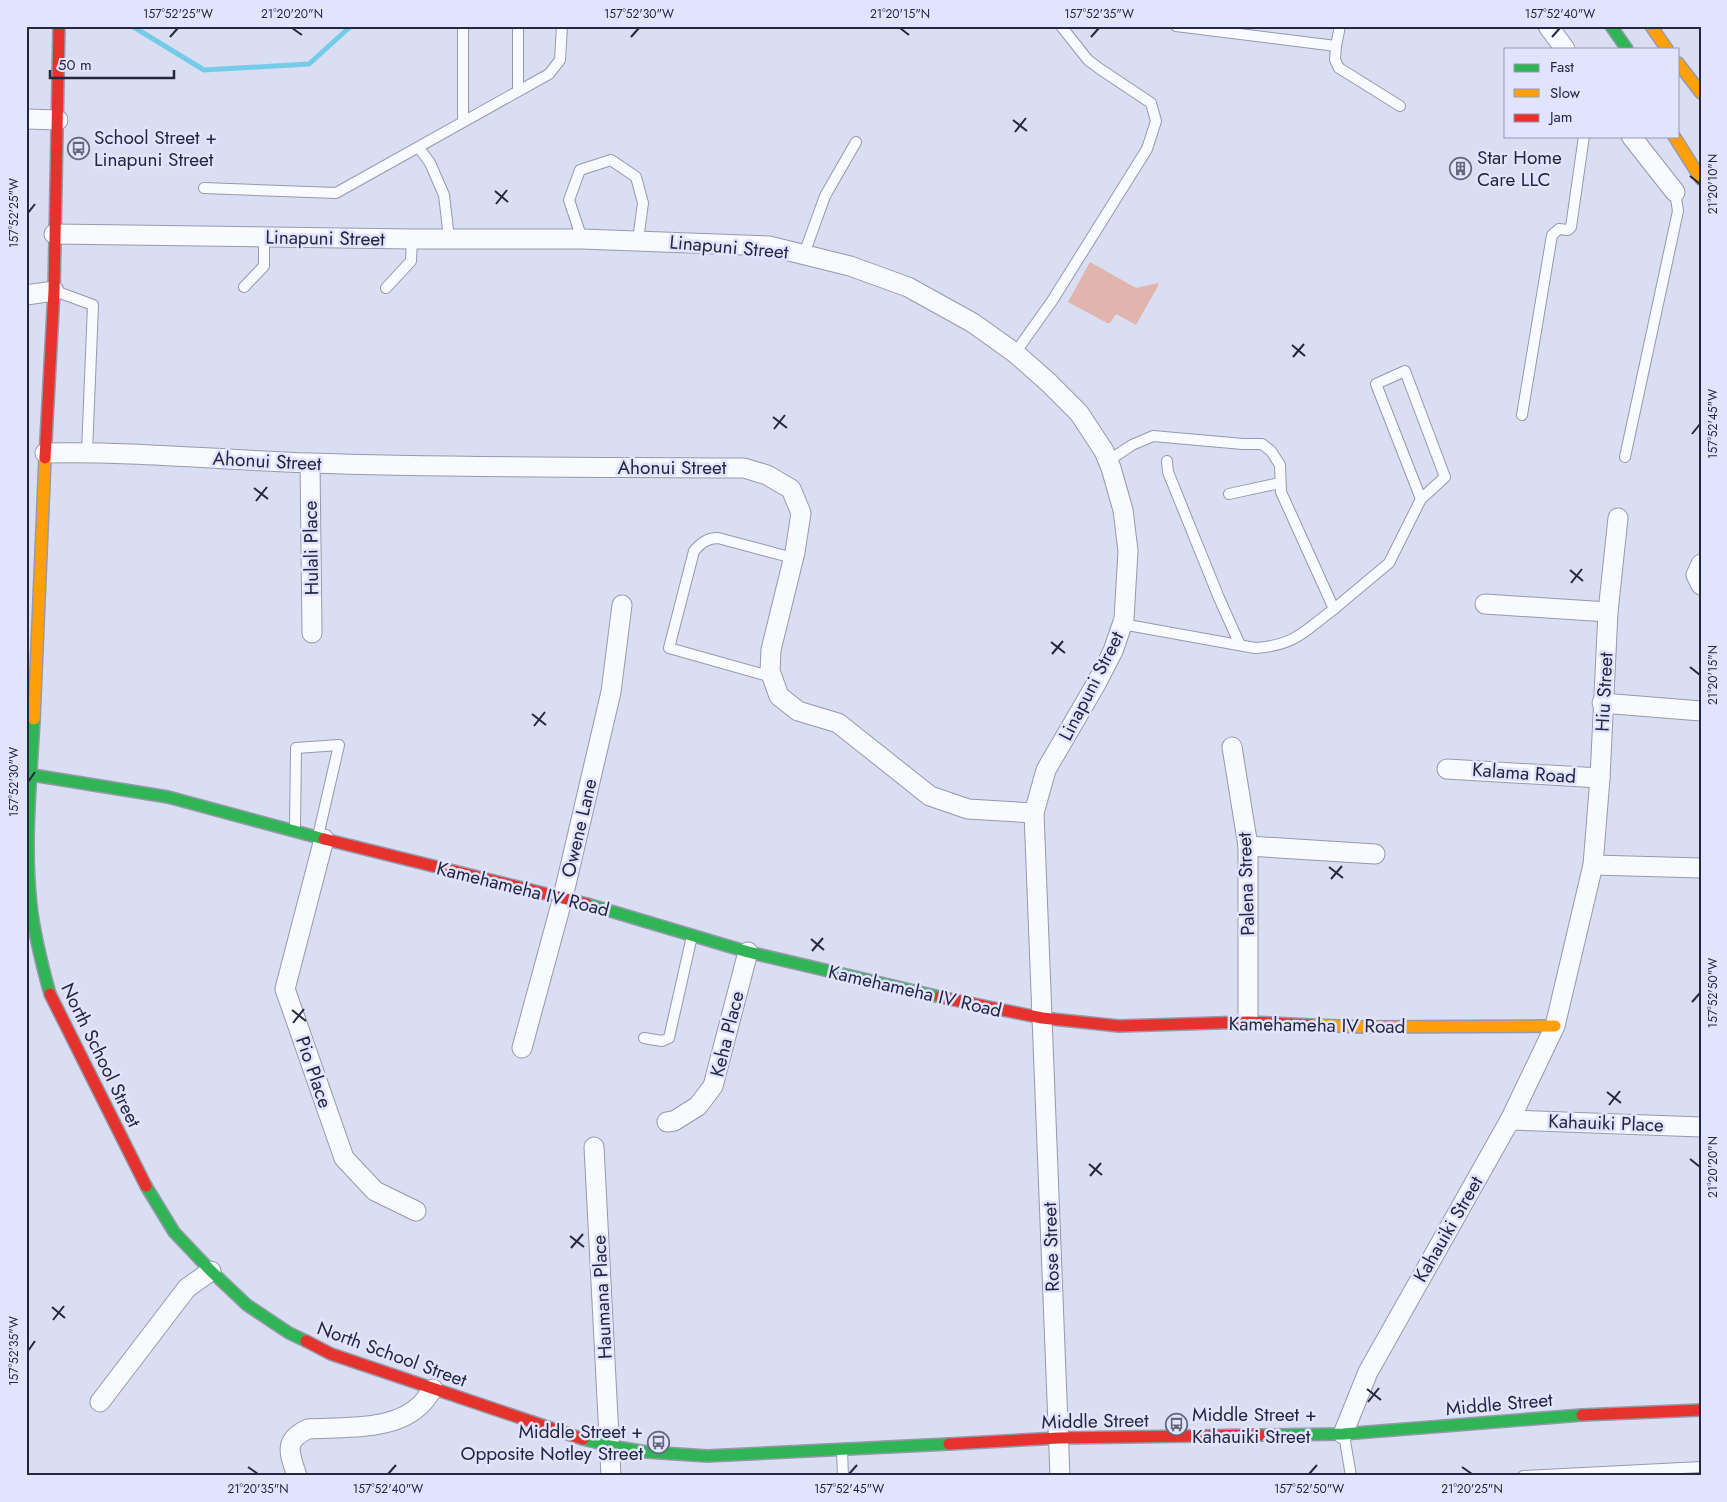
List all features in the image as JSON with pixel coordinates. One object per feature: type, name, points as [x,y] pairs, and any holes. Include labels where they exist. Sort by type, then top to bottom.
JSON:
[{"type":"main road","name":"North School Street","points":[[59,26],[54,291],[28,774],[27,857],[31,905],[39,954],[51,997],[143,1182],[174,1232],[211,1272],[247,1305],[290,1333],[331,1354],[570,1436],[610,1446]]},
{"type":"main road","points":[[1611,26],[1625,48]]},
{"type":"main road","points":[[1652,28],[1667,48]]},
{"type":"main road","points":[[1680,66],[1701,93]]},
{"type":"main road","points":[[1675,138],[1691,166],[1701,179]]},
{"type":"main road","name":"Kamehameha IV Road","points":[[28,774],[168,797],[321,838],[563,897],[748,952],[904,990],[1042,1018],[1119,1026],[1248,1022],[1364,1027],[1555,1026]]},
{"type":"main road","name":"Middle Street","points":[[610,1446],[647,1452],[706,1456],[1059,1438],[1344,1434],[1602,1413],[1701,1410]]},
{"type":"street","points":[[1548,26],[1564,48]]},
{"type":"street","points":[[26,120],[58,120]]},
{"type":"street","points":[[1633,138],[1675,192]]},
{"type":"street","name":"Linapuni Street","points":[[54,234],[264,238],[582,238],[769,246],[850,266],[908,287],[973,323],[1015,353],[1079,413],[1104,451],[1123,510],[1128,551],[1124,619],[1113,651],[1046,770],[1034,812],[1042,1018]]},
{"type":"street","points":[[26,295],[54,291]]},
{"type":"street","name":"Ahonui Street","points":[[45,453],[87,452],[310,463],[744,468],[767,475],[791,489],[801,513],[794,558],[771,650],[770,671],[779,696],[798,711],[838,723],[930,796],[968,809],[1034,812]]},
{"type":"street","name":"Hulali Place","points":[[310,463],[312,633]]},
{"type":"street","name":"Hiu Street","points":[[1593,866],[1600,778],[1602,703],[1608,612],[1618,518]]},
{"type":"street","points":[[1701,564],[1696,575],[1701,586]]},
{"type":"street","points":[[1485,604],[1608,612]]},
{"type":"street","name":"Owene Lane","points":[[522,1048],[563,897],[611,692],[622,605]]},
{"type":"street","points":[[1602,703],[1701,711]]},
{"type":"street","name":"Palena Street","points":[[1232,747],[1248,846],[1248,1022]]},
{"type":"street","name":"Kalama Road","points":[[1447,769],[1600,778]]},
{"type":"street","name":"Pio Place","points":[[321,838],[285,989],[344,1158],[375,1192],[416,1211]]},
{"type":"street","points":[[1248,846],[1375,854]]},
{"type":"street","points":[[1555,1026],[1593,866],[1701,868]]},
{"type":"street","name":"Keha Place","points":[[667,1122],[674,1121],[698,1106],[713,1086],[748,952]]},
{"type":"street","name":"Rose Street","points":[[1042,1018],[1060,1476]]},
{"type":"street","name":"Kahauiki Street","points":[[1344,1434],[1368,1372],[1510,1120],[1555,1026]]},
{"type":"street","name":"Kahauiki Place","points":[[1510,1120],[1701,1127]]},
{"type":"street","name":"Haumana Place","points":[[594,1147],[612,1476]]},
{"type":"street","points":[[100,1402],[187,1288],[211,1272]]},
{"type":"street","points":[[297,1476],[289,1449],[292,1441],[299,1433],[308,1429],[379,1424],[393,1421],[418,1407],[433,1389]]},
{"type":"lane","points":[[462,26],[463,121]]},
{"type":"lane","points":[[518,26],[518,91]]},
{"type":"lane","points":[[204,188],[336,193],[549,74],[560,60],[562,26]]},
{"type":"lane","points":[[1015,353],[1052,301],[1147,149],[1156,121],[1151,103],[1088,60],[1061,26]]},
{"type":"lane","points":[[1176,26],[1336,46]]},
{"type":"lane","points":[[1340,26],[1335,60],[1339,68],[1400,106]]},
{"type":"lane","points":[[1522,415],[1552,235],[1559,229],[1568,230],[1571,227],[1584,138]]},
{"type":"lane","points":[[804,254],[825,196],[856,142]]},
{"type":"lane","points":[[419,148],[430,163],[444,195],[449,238]]},
{"type":"lane","points":[[582,238],[569,200],[580,170],[611,160],[636,177],[643,203],[638,240]]},
{"type":"lane","points":[[1625,457],[1678,211],[1675,192]]},
{"type":"lane","points":[[244,287],[264,266],[264,238]]},
{"type":"lane","points":[[386,288],[411,261],[412,239]]},
{"type":"lane","points":[[54,291],[93,305],[87,452]]},
{"type":"lane","points":[[1122,624],[1255,648],[1277,646],[1288,642],[1316,624],[1389,563],[1421,499],[1445,477],[1405,372],[1376,384],[1421,499]]},
{"type":"lane","points":[[1108,460],[1132,445],[1153,436],[1262,444],[1271,451],[1280,465],[1281,492],[1334,608]]},
{"type":"lane","points":[[1167,461],[1168,472],[1240,645]]},
{"type":"lane","points":[[1229,494],[1280,483]]},
{"type":"lane","points":[[772,677],[668,648],[694,551],[701,543],[710,538],[718,538],[794,558]]},
{"type":"lane","points":[[295,831],[296,748],[339,745],[321,838]]},
{"type":"lane","points":[[644,1038],[662,1042],[669,1038],[692,935]]},
{"type":"lane","points":[[1344,1434],[1351,1476]]},
{"type":"lane","points":[[842,1449],[843,1476]]},
{"type":"lane","points":[[1523,1476],[1701,1467]]},
{"type":"lane","points":[[1664,1476],[1676,1468]]},
{"type":"shaded area","points":[[1090,262],[1136,288],[1158,283],[1136,325],[1116,314],[1110,323],[1107,323],[1068,302]]},
{"type":"waterway","points":[[132,26],[204,70],[309,64],[351,26]]},
{"type":"traffic: fast","points":[[1611,26],[1626,48]]},
{"type":"traffic: fast","points":[[34,719],[29,812],[29,882],[34,927],[50,994]]},
{"type":"traffic: fast","points":[[26,774],[168,797],[324,839]]},
{"type":"traffic: fast","points":[[587,904],[748,952],[940,997]]},
{"type":"traffic: fast","points":[[146,1186],[174,1232],[211,1271],[247,1305],[289,1333],[306,1341]]},
{"type":"traffic: fast","points":[[1260,1435],[1343,1434],[1582,1415]]},
{"type":"traffic: fast","points":[[583,1439],[647,1452],[707,1456],[949,1444]]},
{"type":"traffic: slow","points":[[1651,26],[1666,48]]},
{"type":"traffic: slow","points":[[1680,66],[1701,93]]},
{"type":"traffic: slow","points":[[1675,138],[1701,179]]},
{"type":"traffic: slow","points":[[34,719],[45,458]]},
{"type":"traffic: slow","points":[[1312,1025],[1364,1027],[1555,1026]]},
{"type":"traffic: jam","points":[[45,458],[54,291],[59,26]]},
{"type":"traffic: jam","points":[[324,839],[587,904]]},
{"type":"traffic: jam","points":[[50,994],[146,1186]]},
{"type":"traffic: jam","points":[[940,997],[1042,1018],[1119,1026],[1248,1022],[1312,1025]]},
{"type":"traffic: jam","points":[[306,1341],[331,1354],[583,1439]]},
{"type":"traffic: jam","points":[[1582,1415],[1701,1410]]},
{"type":"traffic: jam","points":[[949,1444],[1059,1438],[1260,1435]]},
{"type":"place","name":"School Street + Linapuni Street","points":[[78,148]]},
{"type":"place","name":"Star Home Care LLC","points":[[1461,168]]},
{"type":"place","name":"Middle Street + Kahauiki Street","points":[[1176,1425]]},
{"type":"place","name":"Middle Street + Opposite Notley Street","points":[[659,1442]]}]
